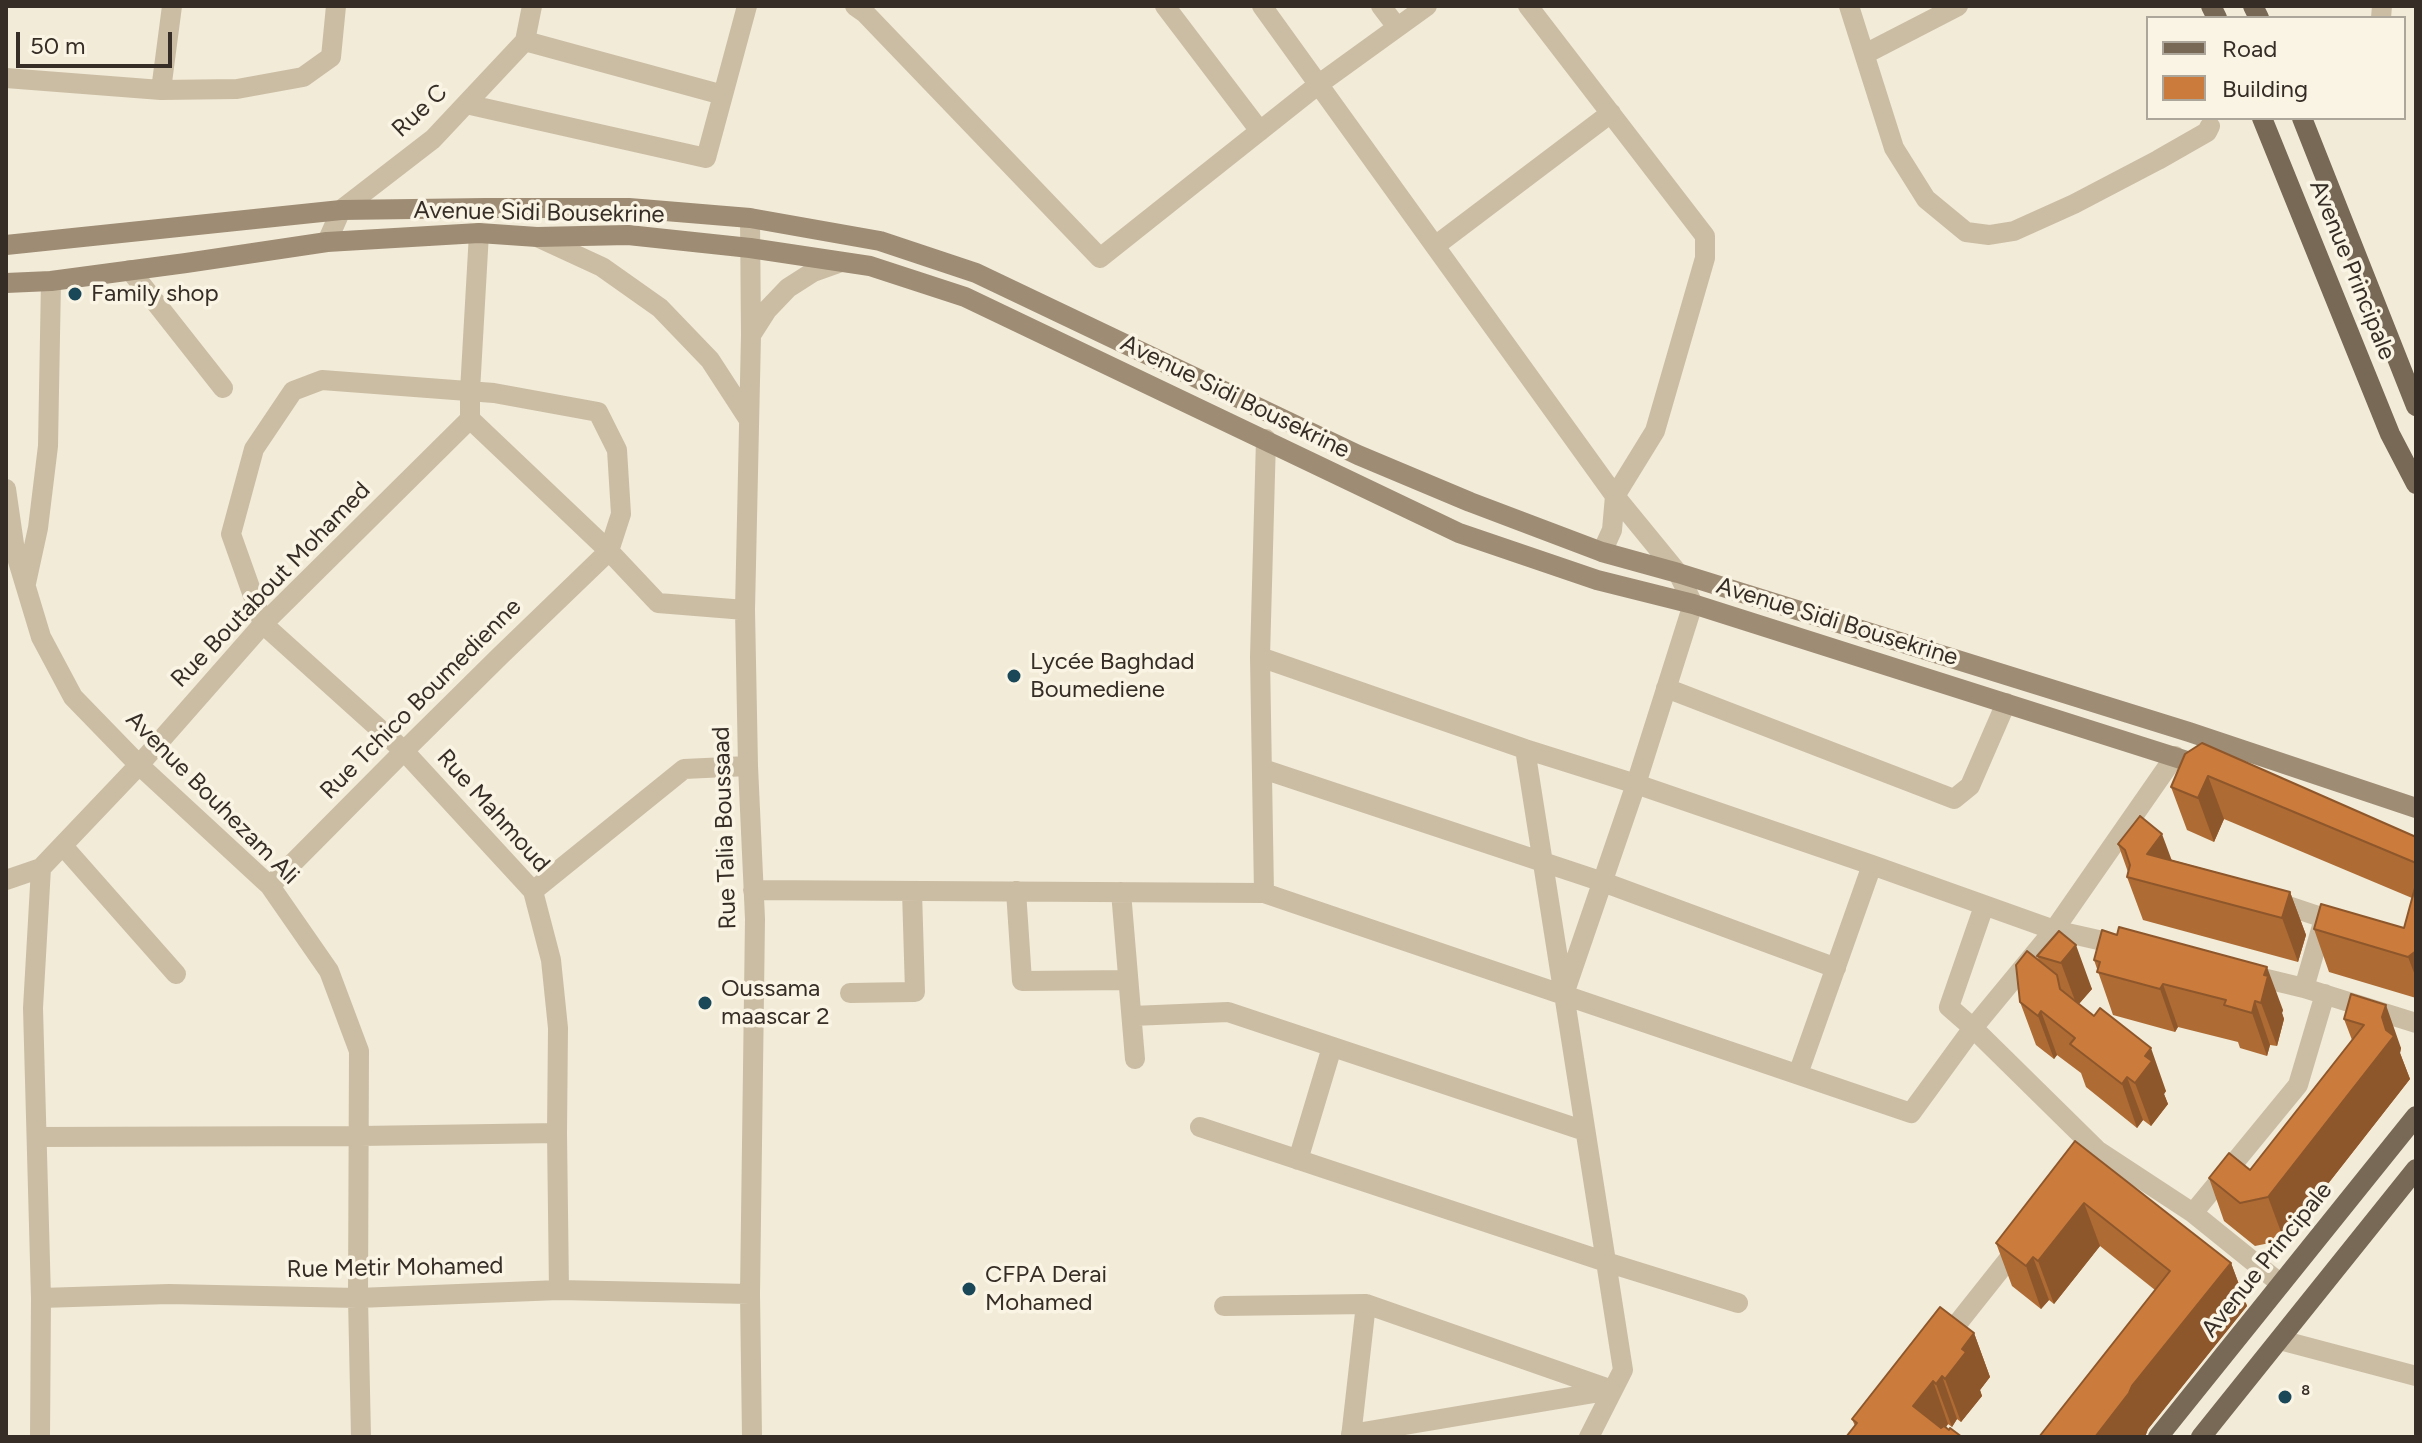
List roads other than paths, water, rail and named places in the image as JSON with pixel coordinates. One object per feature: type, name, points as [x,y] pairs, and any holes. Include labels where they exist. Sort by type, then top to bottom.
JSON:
[{"type":"main road","name":"Avenue Principale","points":[[2263,120],[2390,434],[2416,484]]},
{"type":"main road","name":"Avenue Principale","points":[[2303,120],[2416,406]]},
{"type":"main road","points":[[6,245],[341,210],[629,208],[750,218],[880,241],[976,273],[1358,455],[1602,552],[2189,732],[2416,808]]},
{"type":"main road","name":"Avenue Sidi Bousekrine","points":[[6,283],[51,281],[327,242],[479,233],[537,237],[628,235],[750,248],[870,266],[965,297],[1459,533],[1597,580],[1693,604],[2232,776]]},
{"type":"main road","name":"Avenue Principale","points":[[2158,1437],[2416,1116]]},
{"type":"main road","points":[[2201,1437],[2416,1169]]},
{"type":"street","points":[[161,90],[172,6]]},
{"type":"street","points":[[6,78],[161,90],[237,89],[303,77],[331,57],[336,6]]},
{"type":"street","points":[[532,6],[525,41],[723,95]]},
{"type":"street","points":[[466,104],[706,158],[747,6]]},
{"type":"street","points":[[855,6],[1100,258],[1319,84],[1427,6]]},
{"type":"street","points":[[1165,6],[1260,131]]},
{"type":"street","points":[[1381,6],[1397,27]]},
{"type":"street","points":[[1528,6],[1705,236],[1705,258],[1655,431],[1615,496],[1612,530],[1602,552]]},
{"type":"street","points":[[1849,6],[1894,148],[1926,199],[1966,232],[1989,235],[2014,231],[2158,160],[2207,132],[2210,126]]},
{"type":"street","points":[[1865,54],[1958,6]]},
{"type":"street","points":[[1270,9],[1319,84],[1615,496],[1678,573],[1693,604],[1636,784],[1564,994]]},
{"type":"street","name":"Rue C","points":[[327,242],[341,210],[433,139],[525,41]]},
{"type":"street","points":[[1435,246],[1611,113]]},
{"type":"street","name":"Rue Talia Boussaad","points":[[750,218],[751,335],[745,610],[755,919],[750,1294],[752,1437]]},
{"type":"street","points":[[479,233],[470,419],[609,551],[658,603],[745,610]]},
{"type":"street","points":[[537,237],[602,267],[660,308],[710,360],[749,420]]},
{"type":"street","points":[[751,335],[767,310],[788,288],[813,272],[841,262]]},
{"type":"street","points":[[130,270],[223,388]]},
{"type":"street","points":[[25,586],[38,528],[48,446],[51,281]]},
{"type":"street","points":[[263,624],[231,534],[254,449],[293,391],[322,380],[494,393],[598,412],[617,450],[621,514],[609,551]]},
{"type":"street","name":"Rue Boutabout Mohamed","points":[[6,880],[41,868],[139,765],[263,624],[470,419]]},
{"type":"street","points":[[1264,893],[1260,657],[1266,439]]},
{"type":"street","name":"Avenue Bouhezam Ali","points":[[6,489],[15,551],[41,637],[73,697],[139,765],[270,886],[329,971],[359,1051],[361,1437]]},
{"type":"street","name":"Rue Tchico Boumedienne","points":[[270,886],[609,551]]},
{"type":"street","name":"Rue Mahmoud","points":[[263,624],[404,751],[533,891],[551,960],[558,1028],[559,1290]]},
{"type":"street","points":[[1260,657],[2054,930],[2142,950]]},
{"type":"street","points":[[1666,688],[1954,799],[1970,786],[2006,703]]},
{"type":"street","points":[[1525,749],[1623,1370],[1589,1437]]},
{"type":"street","points":[[753,890],[1264,893],[1911,1113],[1973,1028],[2054,930],[2175,756]]},
{"type":"street","points":[[533,891],[684,769],[748,766]]},
{"type":"street","points":[[1263,769],[1603,882],[1836,968]]},
{"type":"street","points":[[63,846],[176,974]]},
{"type":"street","points":[[1798,1074],[1872,865]]},
{"type":"street","points":[[40,1437],[41,1298],[33,1008],[41,868]]},
{"type":"street","points":[[850,993],[915,992],[912,891]]},
{"type":"street","points":[[1016,891],[1022,981],[1128,980]]},
{"type":"street","points":[[1121,892],[1135,1059]]},
{"type":"street","points":[[2249,893],[2367,932]]},
{"type":"street","points":[[1984,906],[1949,1007],[1973,1028],[2092,1156],[2193,1213],[2281,1284]]},
{"type":"street","points":[[2304,988],[2324,919]]},
{"type":"street","points":[[2230,971],[2304,988],[2416,1023]]},
{"type":"street","points":[[2193,1213],[2298,1085],[2325,994]]},
{"type":"street","points":[[1132,1016],[1228,1012],[1585,1131]]},
{"type":"street","points":[[1298,1160],[1332,1047]]},
{"type":"street","points":[[1200,1127],[1738,1303]]},
{"type":"street","points":[[37,1137],[557,1133]]},
{"type":"street","points":[[1934,1353],[2030,1233]]},
{"type":"street","name":"Rue Metir Mohamed","points":[[41,1298],[169,1294],[358,1298],[559,1290],[750,1294]]},
{"type":"street","points":[[1224,1306],[1366,1304],[1612,1390]]},
{"type":"street","points":[[1366,1304],[1351,1436],[1612,1390]]},
{"type":"street","points":[[2280,1340],[2416,1376]]},
{"type":"place","name":"Family shop","points":[[75,294]]},
{"type":"place","name":"Lycée Baghdad Boumediene","points":[[1014,676]]},
{"type":"place","name":"Oussama maascar 2","points":[[705,1003]]},
{"type":"place","name":"CFPA Derai Mohamed","points":[[969,1289]]},
{"type":"place","name":"⁸","points":[[2285,1397]]}]
